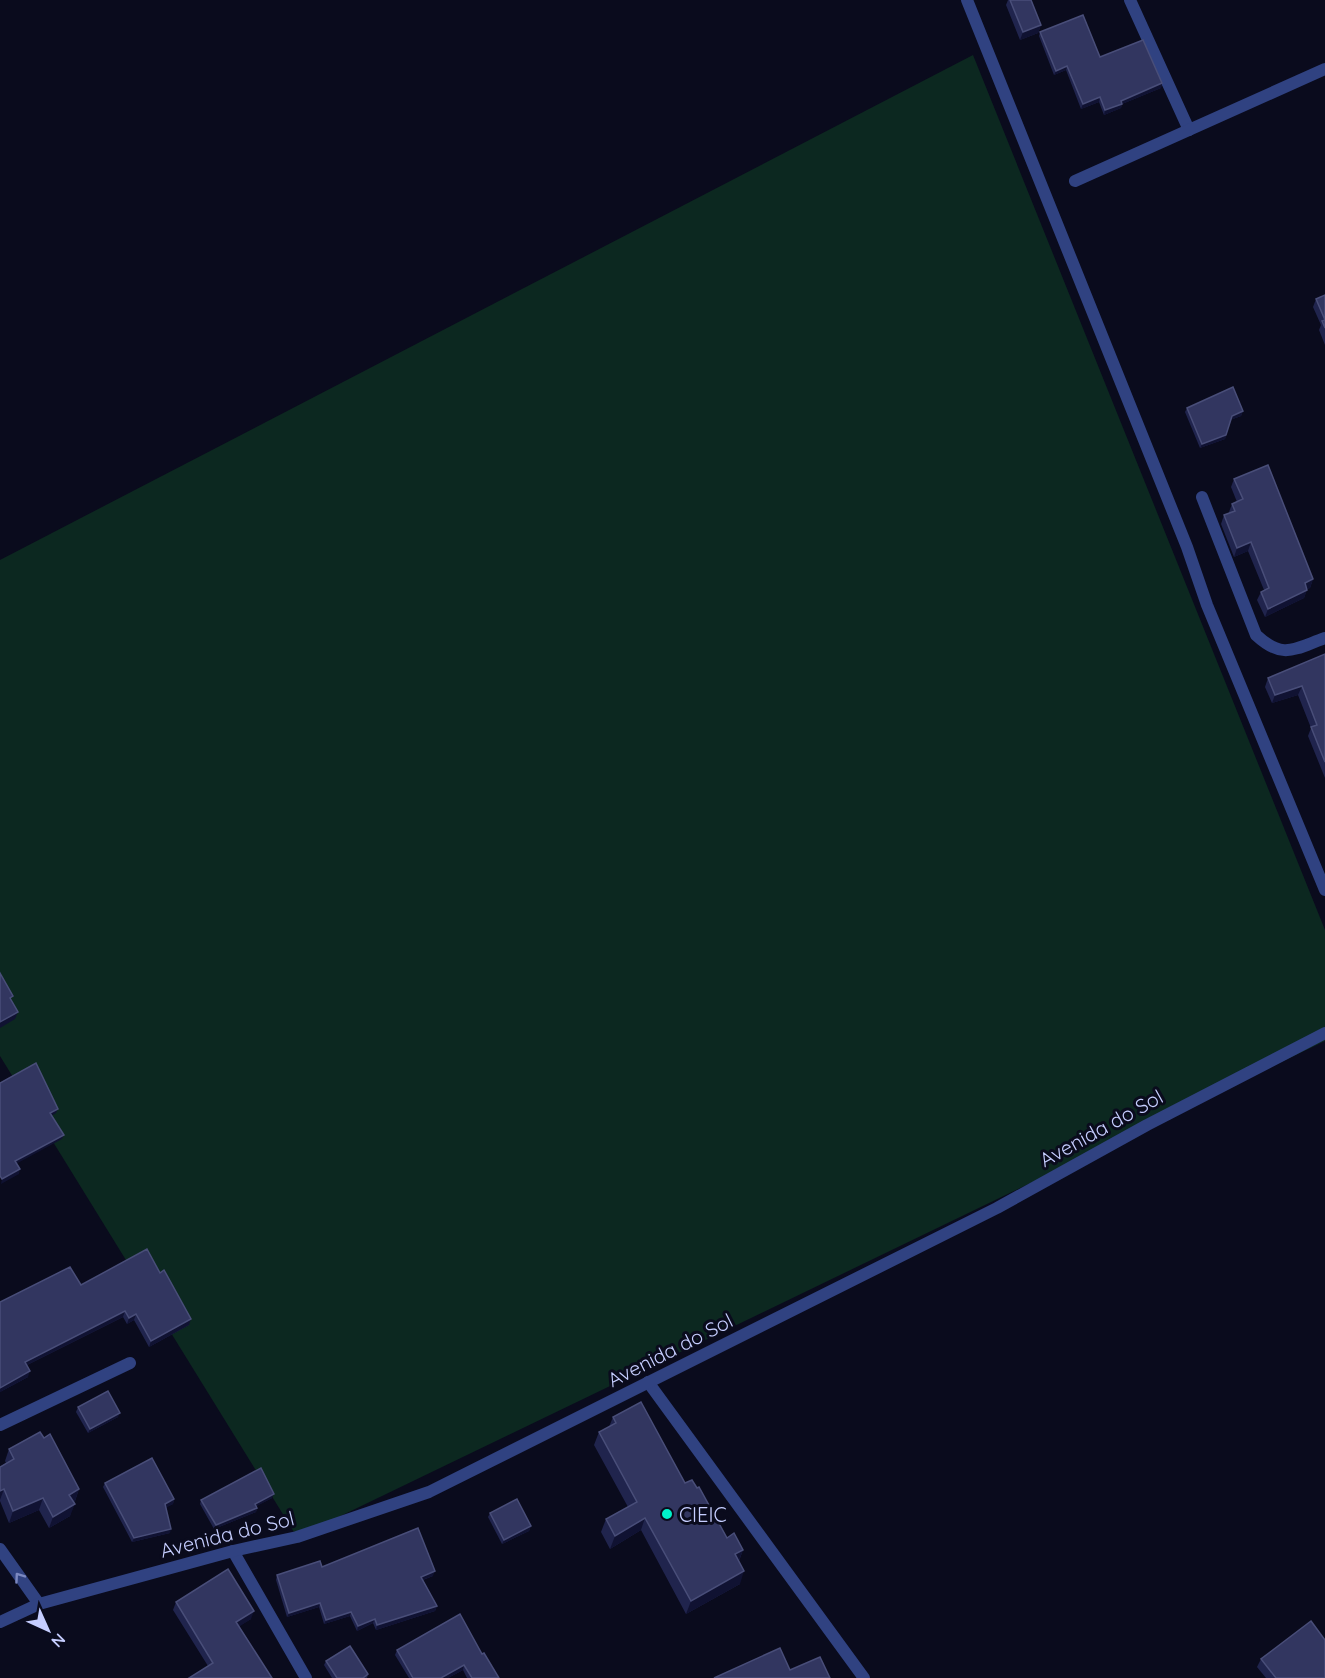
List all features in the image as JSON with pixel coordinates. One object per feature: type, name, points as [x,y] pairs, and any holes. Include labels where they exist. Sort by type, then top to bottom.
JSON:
[{"type":"street","points":[[967,0],[1180,528],[1207,605],[1325,890]]},
{"type":"street","points":[[1130,0],[1188,130]]},
{"type":"street","points":[[1075,181],[1325,69]]},
{"type":"street","points":[[1202,497],[1256,635],[1271,649],[1289,651],[1325,638]]},
{"type":"street","name":"Avenida do Sol","points":[[0,1622],[39,1604],[233,1551],[297,1537],[429,1492],[997,1208],[1167,1114],[1325,1032]]},
{"type":"street","points":[[0,1425],[130,1363]]},
{"type":"street","points":[[648,1382],[864,1678]]},
{"type":"street","points":[[0,1549],[39,1604]]},
{"type":"street","points":[[233,1551],[306,1678]]},
{"type":"green space","points":[[973,55],[1325,930],[1325,1041],[297,1537],[0,1056],[0,560]]},
{"type":"building","points":[[1010,0],[1031,0],[1041,25],[1023,32]]},
{"type":"building","points":[[1083,15],[1100,57],[1143,40],[1162,83],[1121,101],[1122,104],[1105,110],[1100,97],[1083,104],[1067,66],[1056,71],[1040,32]]},
{"type":"building","points":[[1325,295],[1325,320],[1316,299]]},
{"type":"building","points":[[1233,387],[1243,411],[1232,416],[1226,435],[1202,444],[1187,408]]},
{"type":"building","points":[[1268,465],[1313,579],[1305,583],[1307,590],[1268,609],[1261,592],[1269,588],[1251,542],[1237,548],[1224,515],[1235,511],[1232,504],[1243,499],[1234,479]]},
{"type":"building","points":[[1325,654],[1325,762],[1311,727],[1317,725],[1302,686],[1275,695],[1268,678]]},
{"type":"building","points":[[0,973],[13,996],[10,998],[18,1012],[0,1022]]},
{"type":"building","points":[[36,1063],[58,1109],[50,1113],[64,1135],[15,1161],[20,1169],[2,1179],[0,1176],[0,1083]]},
{"type":"building","points":[[147,1249],[160,1273],[164,1270],[191,1319],[151,1341],[136,1314],[129,1318],[125,1311],[25,1362],[30,1371],[0,1388],[0,1302],[70,1267],[81,1285]]},
{"type":"building","points":[[108,1391],[120,1413],[90,1429],[78,1407]]},
{"type":"building","name":"CIEIC","points":[[641,1402],[685,1483],[692,1480],[697,1488],[699,1487],[727,1538],[734,1533],[743,1550],[735,1554],[744,1571],[691,1601],[645,1518],[615,1536],[606,1519],[637,1502],[599,1432],[616,1423],[613,1417]]},
{"type":"building","points":[[40,1432],[44,1438],[50,1434],[79,1489],[69,1495],[75,1504],[53,1517],[43,1498],[13,1511],[4,1489],[0,1491],[0,1467],[14,1459],[9,1449]]},
{"type":"building","points":[[152,1458],[174,1499],[165,1504],[171,1529],[134,1538],[105,1483]]},
{"type":"building","points":[[261,1468],[274,1494],[255,1504],[257,1508],[216,1525],[201,1500]]},
{"type":"building","points":[[517,1499],[531,1526],[504,1540],[490,1513]]},
{"type":"building","points":[[418,1528],[435,1571],[421,1577],[437,1606],[377,1625],[375,1619],[358,1626],[351,1612],[326,1620],[320,1603],[289,1613],[277,1575],[320,1561],[322,1567]]},
{"type":"building","points":[[228,1569],[254,1611],[236,1622],[272,1678],[189,1678],[213,1663],[176,1602]]},
{"type":"building","points":[[460,1614],[482,1654],[484,1653],[499,1678],[472,1678],[464,1665],[441,1678],[413,1678],[397,1650]]},
{"type":"building","points":[[1311,1621],[1325,1640],[1325,1678],[1276,1678],[1261,1659]]},
{"type":"building","points":[[350,1646],[368,1674],[363,1678],[337,1678],[326,1661]]},
{"type":"building","points":[[780,1648],[790,1670],[820,1657],[830,1678],[714,1678]]},
{"type":"place","name":"CIEIC","points":[[667,1514]]}]
